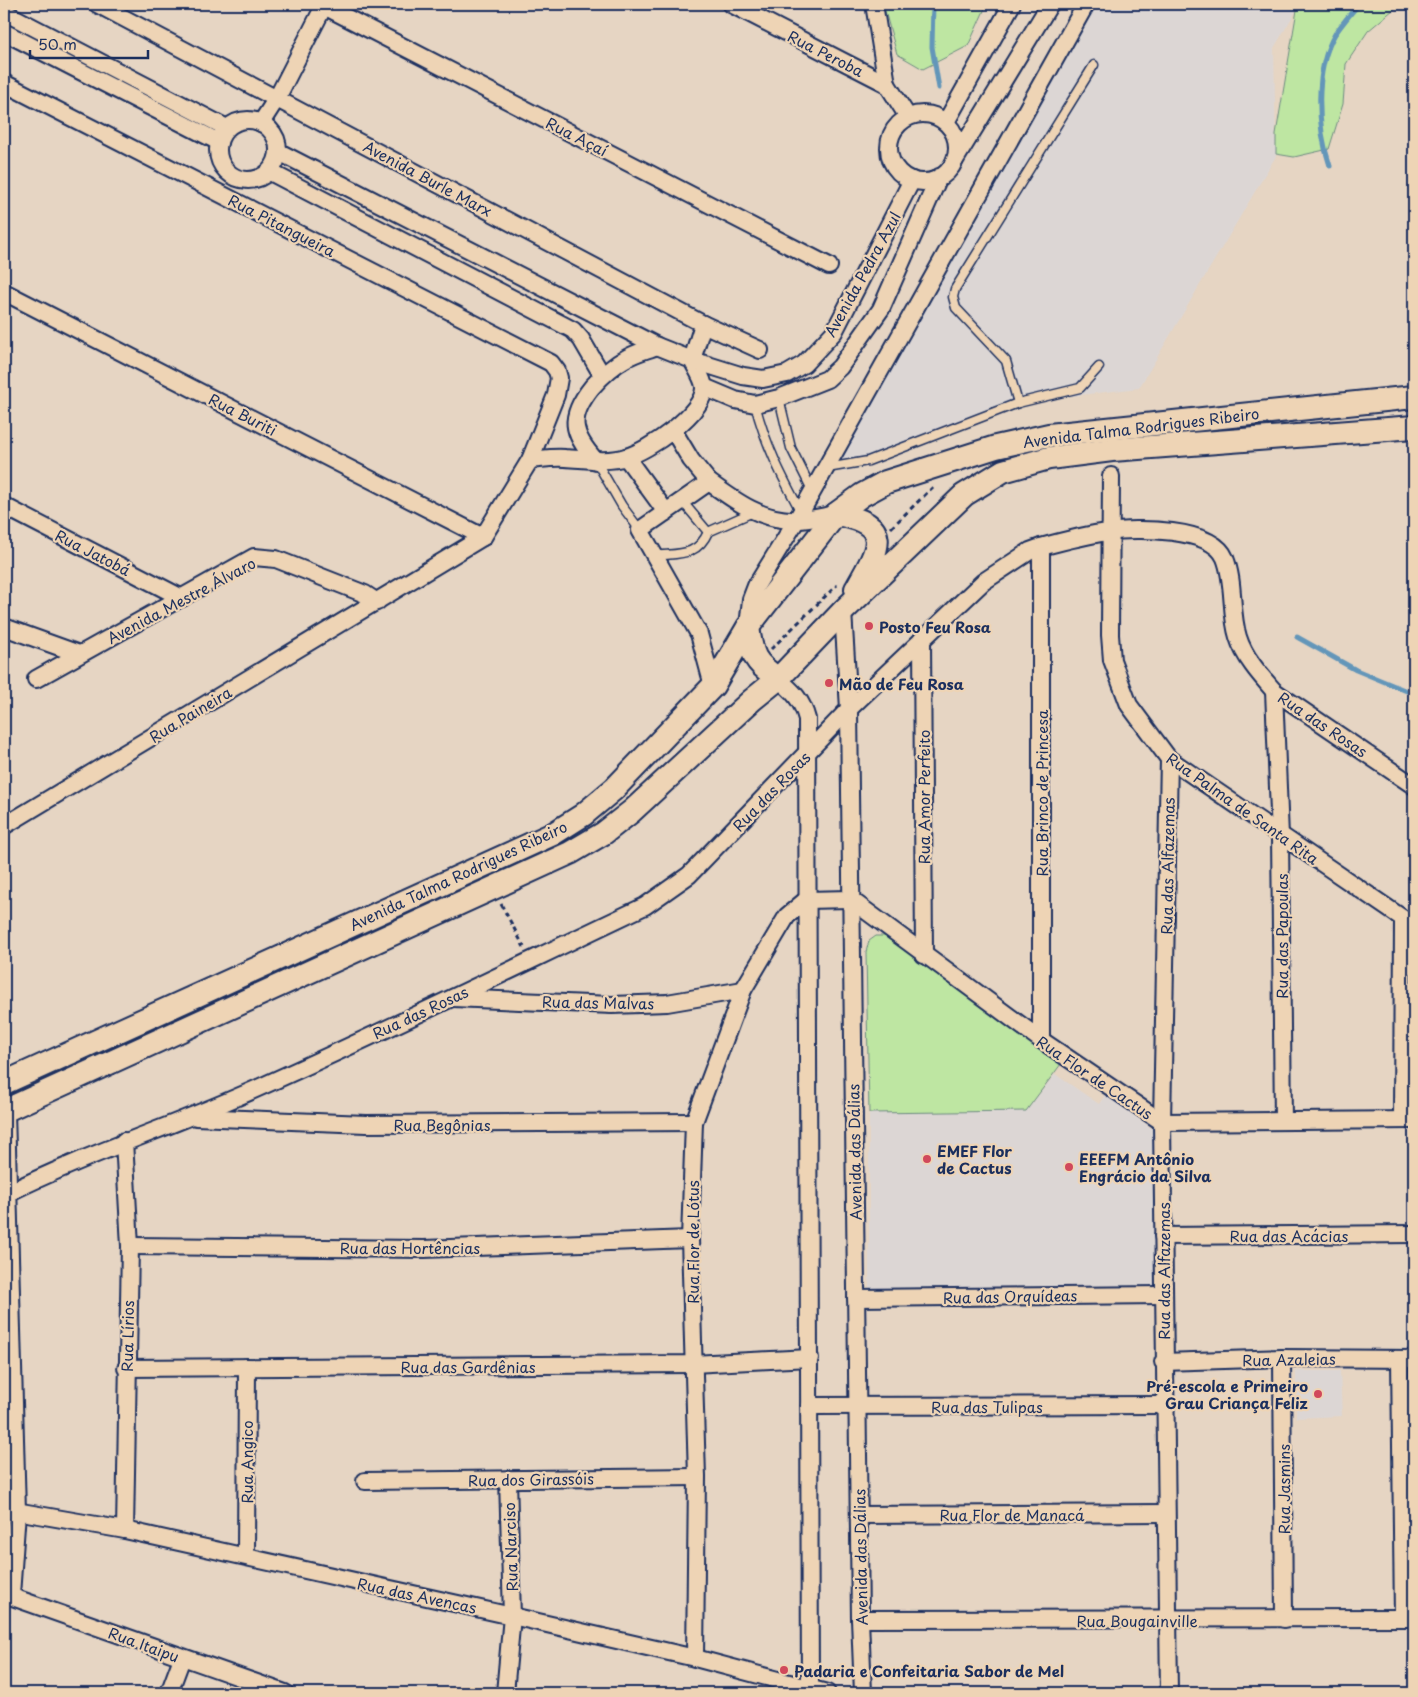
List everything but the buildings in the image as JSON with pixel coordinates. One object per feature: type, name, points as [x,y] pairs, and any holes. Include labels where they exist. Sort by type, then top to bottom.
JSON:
[{"type":"main road","name":"Avenida Talma Rodrigues Ribeiro","points":[[4,1083],[553,834],[583,815],[614,789],[713,686],[748,627],[836,514],[862,495],[886,482],[996,447],[1049,435],[1414,397]]},
{"type":"main road","name":"Avenida Talma Rodrigues Ribeiro","points":[[5,1111],[570,853],[604,833],[632,811],[752,700],[778,679],[843,612],[964,495],[1003,472],[1049,458],[1112,450],[1414,427]]},
{"type":"main road","points":[[836,514],[859,518],[870,524],[876,533],[876,550],[871,563],[843,612]]},
{"type":"main road","points":[[748,627],[751,651],[756,662],[778,679]]},
{"type":"street","name":"Avenida Burle Marx","points":[[96,4],[703,324],[760,350]]},
{"type":"street","name":"Rua Peroba","points":[[731,4],[887,84]]},
{"type":"street","points":[[874,4],[887,84],[908,117]]},
{"type":"street","points":[[946,122],[1012,4]]},
{"type":"street","points":[[954,162],[957,148],[954,134],[946,122],[928,114],[908,117],[892,133],[890,150],[894,166],[902,174],[912,180],[926,182],[939,177],[954,162],[1050,4]]},
{"type":"street","points":[[748,627],[751,599],[756,586],[825,469],[1086,4]]},
{"type":"street","points":[[261,122],[277,98],[325,5]]},
{"type":"street","name":"Rua Açaí","points":[[325,5],[829,266]]},
{"type":"street","points":[[4,12],[223,135]]},
{"type":"street","points":[[4,32],[223,135]]},
{"type":"street","name":"Rua Pitangueira","points":[[4,83],[551,363],[557,371],[559,378],[556,395],[530,460]]},
{"type":"street","points":[[251,120],[261,122],[274,134],[279,152],[270,172],[262,178],[252,181],[241,180],[231,176],[220,162],[223,135],[240,121],[251,120]]},
{"type":"street","points":[[279,152],[657,346],[692,360]]},
{"type":"street","points":[[270,172],[573,330],[581,339],[602,375]]},
{"type":"street","points":[[223,194],[231,176]]},
{"type":"street","name":"Avenida Pedra Azul","points":[[704,387],[735,400],[755,404],[779,398],[827,379],[840,367],[881,309],[939,177]]},
{"type":"street","name":"Avenida Pedra Azul","points":[[692,360],[743,376],[763,379],[787,374],[804,364],[834,332],[912,180]]},
{"type":"street","name":"Rua Buriti","points":[[4,292],[483,537]]},
{"type":"street","points":[[377,602],[483,537],[530,460],[564,458],[596,461],[626,457],[646,448],[673,430],[701,399],[704,387],[692,360],[703,324]]},
{"type":"street","points":[[596,461],[584,448],[577,432],[575,415],[579,403],[602,375],[626,358],[657,346]]},
{"type":"street","points":[[673,430],[691,460],[709,482],[741,506],[754,512],[798,516],[836,514]]},
{"type":"street","points":[[564,458],[577,432]]},
{"type":"street","points":[[626,457],[666,512]]},
{"type":"street","name":"Rua Palma de Santa Rita","points":[[1111,476],[1112,660],[1130,706],[1169,759],[1409,923]]},
{"type":"street","points":[[709,482],[640,530],[699,634],[713,686]]},
{"type":"street","name":"Rua Jatobá","points":[[4,506],[182,598]]},
{"type":"street","name":"Rua das Rosas","points":[[6,1194],[124,1141],[191,1117],[258,1089],[645,906],[689,875],[849,709],[983,582],[1030,551],[1041,547],[1110,531],[1164,531],[1189,535],[1210,542],[1224,556],[1229,571],[1238,637],[1256,671],[1274,691],[1414,786]]},
{"type":"street","name":"Rua Brinco de Princesa","points":[[1040,1040],[1041,547]]},
{"type":"street","name":"Avenida Mestre Álvaro","points":[[36,679],[254,558],[276,559],[365,594],[377,602]]},
{"type":"street","name":"Rua Paineira","points":[[4,826],[377,602]]},
{"type":"street","name":"Avenida das Dálias","points":[[843,612],[849,709],[860,1619],[863,1693]]},
{"type":"street","points":[[4,627],[79,654]]},
{"type":"street","name":"Rua Amor Perfeito","points":[[922,639],[924,955]]},
{"type":"street","points":[[778,679],[798,695],[804,706],[807,719],[806,900],[810,1358],[810,1691]]},
{"type":"street","name":"Rua das Papoulas","points":[[1274,691],[1280,836],[1283,1121]]},
{"type":"street","name":"Rua das Alfazemas","points":[[1169,759],[1162,1122],[1163,1362],[1169,1693]]},
{"type":"street","points":[[806,900],[850,898]]},
{"type":"street","name":"Rua Flor de Cactus","points":[[850,898],[1040,1040],[1162,1122],[1408,1120]]},
{"type":"street","name":"Rua Flor de Lótus","points":[[695,1658],[697,1477],[692,1364],[690,1239],[694,1122],[743,990],[787,916],[806,900]]},
{"type":"street","points":[[1408,1120],[1409,923]]},
{"type":"street","name":"Rua das Malvas","points":[[451,998],[612,1005],[667,1003],[743,990]]},
{"type":"street","points":[[5,1111],[10,1511],[7,1595]]},
{"type":"street","name":"Rua Begônias","points":[[191,1117],[366,1124],[694,1122]]},
{"type":"street","name":"Rua Lírios","points":[[124,1141],[130,1246],[126,1368],[125,1530]]},
{"type":"street","name":"Rua das Acácias","points":[[1163,1236],[1414,1234]]},
{"type":"street","name":"Rua das Hortências","points":[[130,1246],[424,1249],[690,1239]]},
{"type":"street","name":"Rua das Orquídeas","points":[[856,1298],[1163,1295]]},
{"type":"street","name":"Rua das Gardênias","points":[[126,1368],[692,1364],[810,1358]]},
{"type":"street","name":"Rua Azaleias","points":[[1163,1362],[1282,1358],[1407,1359]]},
{"type":"street","name":"Rua Jasmins","points":[[1282,1358],[1284,1619]]},
{"type":"street","points":[[1407,1359],[1409,1618]]},
{"type":"street","name":"Rua Angico","points":[[246,1556],[247,1367]]},
{"type":"street","name":"Rua das Tulipas","points":[[809,1406],[1164,1405]]},
{"type":"street","name":"Rua dos Girassóis","points":[[364,1480],[697,1477]]},
{"type":"street","name":"Rua Narciso","points":[[505,1693],[512,1616],[508,1479]]},
{"type":"street","name":"Rua das Avencas","points":[[10,1511],[125,1530],[246,1556],[695,1658],[810,1691],[827,1693]]},
{"type":"street","name":"Rua Flor de Manacá","points":[[859,1515],[1165,1513]]},
{"type":"street","name":"Rua Itaipu","points":[[7,1595],[285,1693]]},
{"type":"street","name":"Rua Bougainville","points":[[860,1619],[1168,1620],[1409,1618]]},
{"type":"street","points":[[169,1693],[182,1658]]},
{"type":"lane","points":[[1018,402],[1006,361],[956,308],[953,297],[955,289],[1094,65]]},
{"type":"lane","points":[[825,469],[868,461],[1018,402],[1080,388],[1099,367]]},
{"type":"lane","points":[[779,398],[791,448],[812,490]]},
{"type":"lane","points":[[755,404],[762,432],[798,516]]},
{"type":"lane","points":[[596,461],[622,506],[640,530]]},
{"type":"lane","points":[[682,501],[708,532]]},
{"type":"lane","points":[[655,556],[696,549],[702,545],[708,532],[754,512]]},
{"type":"path","points":[[886,534],[938,482]]},
{"type":"path","points":[[756,662],[814,609],[840,582]]},
{"type":"path","points":[[493,888],[531,960]]},
{"type":"shaded area","points":[[1090,4],[1300,4],[1274,48],[1276,156],[1139,388],[1030,401],[844,472],[833,460]]},
{"type":"shaded area","name":"EEEFM Antônio Engrácio da Silva","points":[[1055,1074],[1099,1104],[1105,1095],[1153,1129],[1154,1285],[869,1288],[869,1113],[1026,1111]]},
{"type":"shaded area","name":"Pré-escola e Primeiro Grau Criança Feliz","points":[[1296,1371],[1340,1371],[1342,1416],[1296,1418]]},
{"type":"green space","points":[[883,4],[987,4],[968,46],[923,69],[897,54]]},
{"type":"green space","points":[[1298,4],[1400,4],[1368,31],[1346,64],[1343,104],[1329,149],[1294,157],[1276,154],[1276,134]]},
{"type":"green space","points":[[876,936],[886,936],[1061,1064],[1026,1111],[869,1113],[866,952],[869,941]]},
{"type":"waterway","points":[[933,4],[932,47],[939,88]]},
{"type":"waterway","points":[[1330,166],[1320,117],[1321,82],[1324,64],[1328,48],[1335,34],[1359,4]]},
{"type":"waterway","points":[[1297,637],[1356,670],[1414,694]]},
{"type":"place","name":"Posto Feu Rosa","points":[[869,626]]},
{"type":"place","name":"Mão de Feu Rosa","points":[[829,683]]},
{"type":"place","name":"EMEF Flor de Cactus","points":[[927,1159]]},
{"type":"place","name":"EEEFM Antônio Engrácio da Silva","points":[[1069,1167]]},
{"type":"place","name":"Pré-escola e Primeiro Grau Criança Feliz","points":[[1318,1394]]},
{"type":"place","name":"Padaria e Confeitaria Sabor de Mel","points":[[784,1670]]}]
